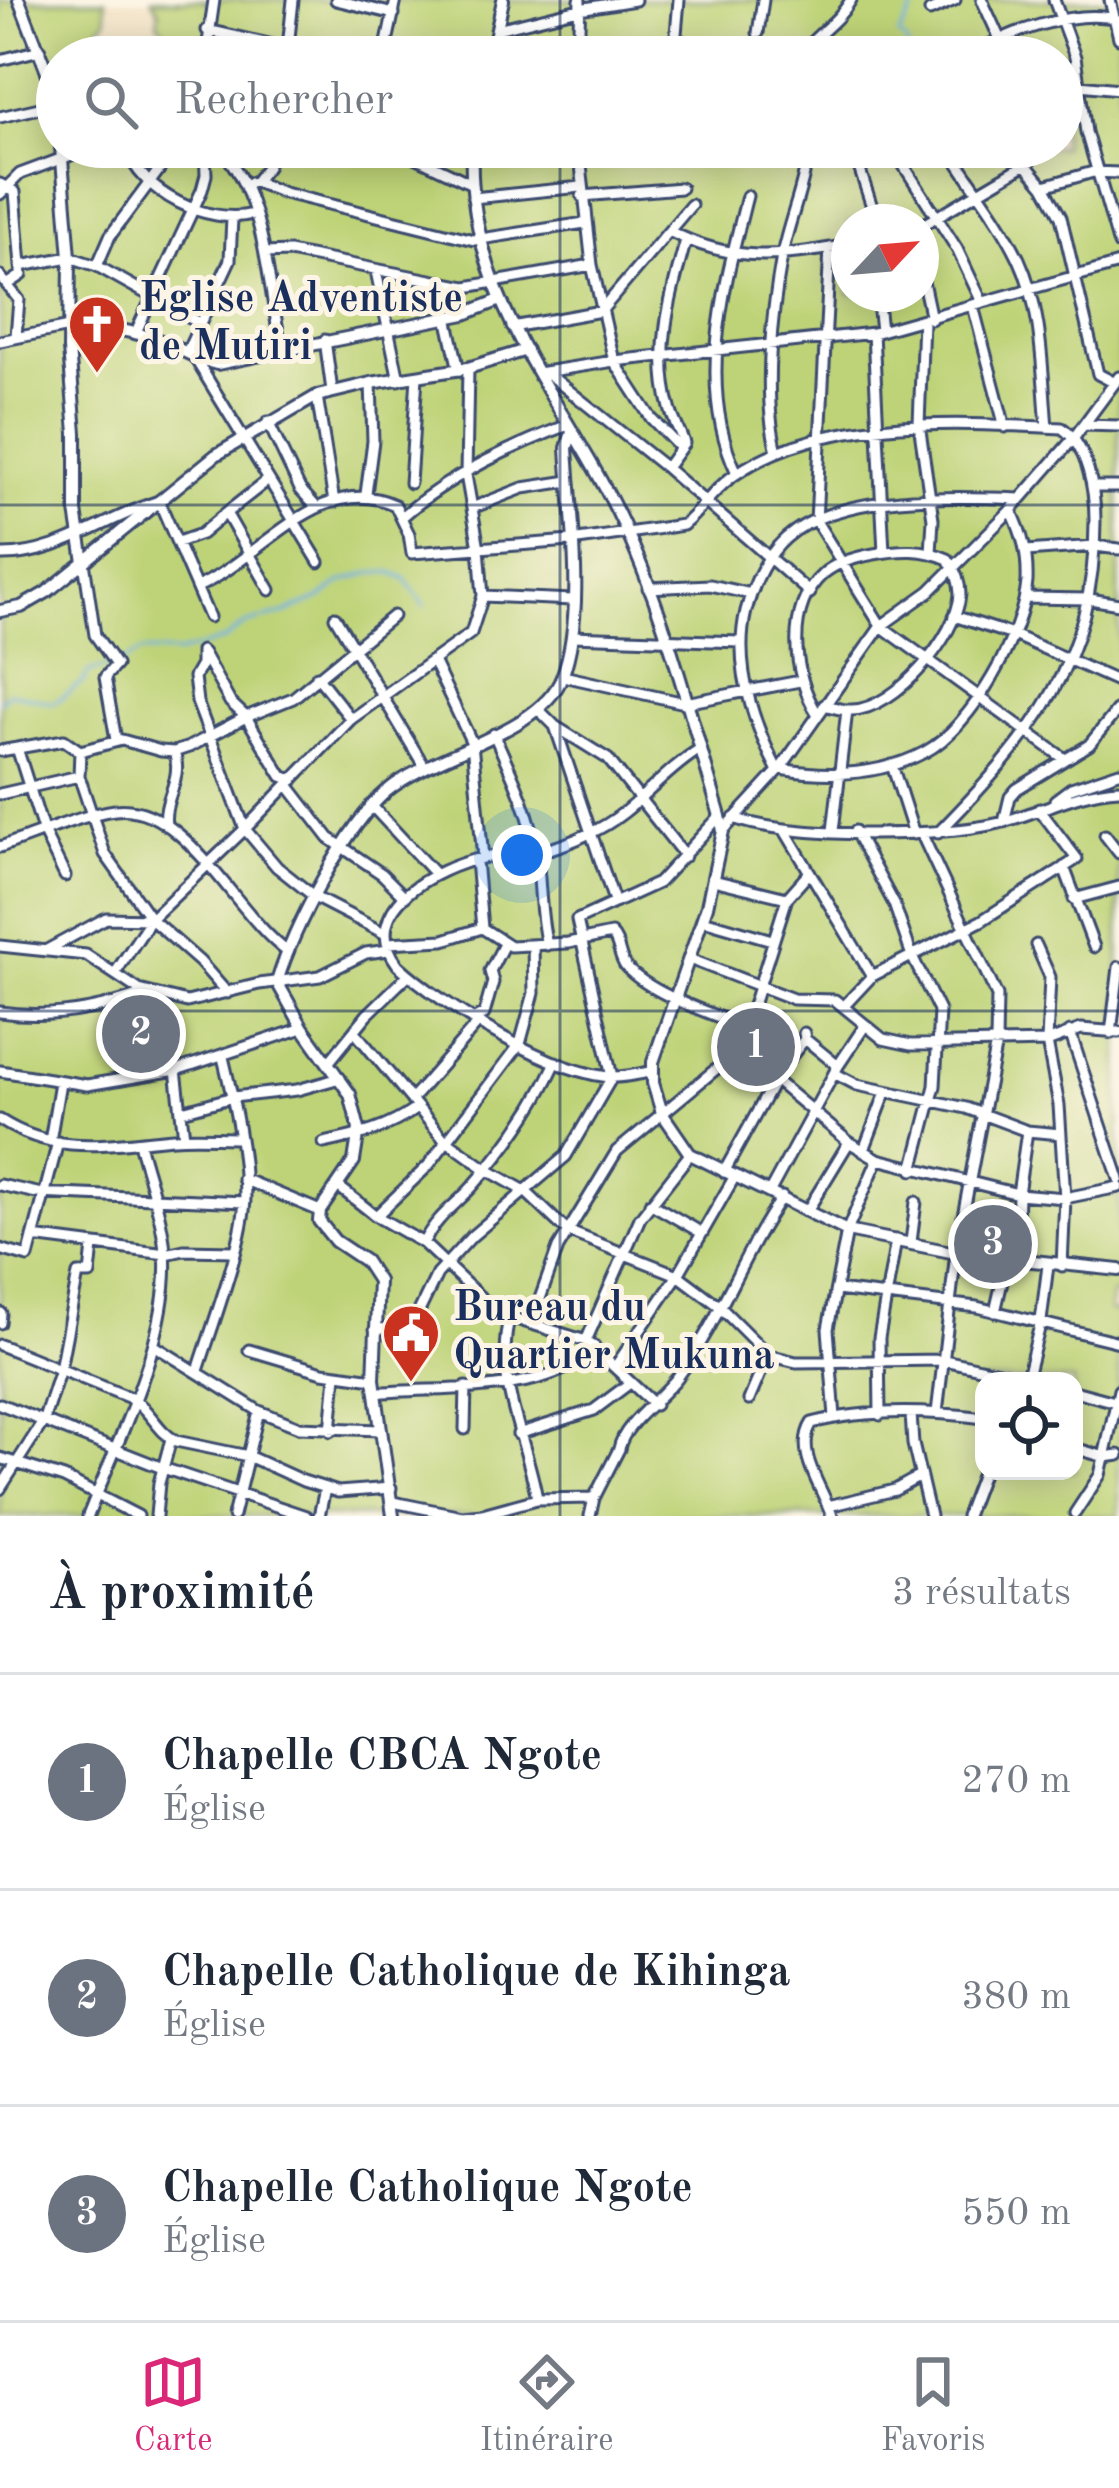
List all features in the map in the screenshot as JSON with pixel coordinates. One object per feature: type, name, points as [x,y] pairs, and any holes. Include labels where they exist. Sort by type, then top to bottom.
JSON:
[{"type":"street","points":[[19,0],[36,40]]},
{"type":"street","points":[[207,36],[214,0]]},
{"type":"street","points":[[290,36],[293,0]]},
{"type":"street","points":[[336,0],[394,14]]},
{"type":"street","points":[[389,36],[396,0]]},
{"type":"street","points":[[495,36],[502,0]]},
{"type":"street","points":[[497,29],[580,4],[635,0]]},
{"type":"street","points":[[676,36],[679,0]]},
{"type":"street","points":[[758,33],[764,0]]},
{"type":"street","points":[[818,36],[829,30],[851,0]]},
{"type":"street","points":[[930,11],[955,0]]},
{"type":"street","points":[[982,0],[997,36]]},
{"type":"street","points":[[1054,0],[1066,36]]},
{"type":"street","points":[[1110,0],[1119,38]]},
{"type":"street","points":[[579,36],[580,4]]},
{"type":"street","points":[[1014,36],[1060,20],[1116,20]]},
{"type":"street","points":[[207,30],[229,36]]},
{"type":"street","points":[[0,60],[36,51]]},
{"type":"street","points":[[1083,85],[1119,89]]},
{"type":"street","points":[[0,117],[36,106]]},
{"type":"street","points":[[1083,108],[1119,245]]},
{"type":"street","points":[[3,188],[36,165]]},
{"type":"street","points":[[62,168],[70,257],[78,534],[96,638],[116,664],[105,677],[116,740]]},
{"type":"street","points":[[139,168],[150,181],[194,209],[232,218],[253,214]]},
{"type":"street","points":[[97,266],[110,236],[160,168]]},
{"type":"street","points":[[136,332],[194,209],[206,168]]},
{"type":"street","points":[[237,168],[250,183],[478,239],[585,223]]},
{"type":"street","points":[[250,183],[266,168]]},
{"type":"street","points":[[438,168],[470,183]]},
{"type":"street","points":[[471,168],[478,239],[494,285],[512,327],[542,373],[627,533],[649,588],[720,816],[722,831],[703,920],[692,960],[663,1027],[652,1072],[662,1113],[690,1154],[847,1231],[1011,1261],[1119,1270]]},
{"type":"street","points":[[580,168],[592,265],[614,361],[651,418],[680,448]]},
{"type":"street","points":[[859,168],[871,204]]},
{"type":"street","points":[[906,168],[929,204]]},
{"type":"street","points":[[961,168],[1004,230],[1030,286],[1040,338],[1047,428]]},
{"type":"street","points":[[939,217],[1020,168]]},
{"type":"street","points":[[722,831],[779,770],[881,626],[954,569],[1011,510],[1117,380],[1098,374],[1061,217],[1029,168]]},
{"type":"street","points":[[1043,186],[1099,172],[1119,173]]},
{"type":"street","points":[[777,451],[771,414],[772,345],[782,257],[804,174]]},
{"type":"street","points":[[250,183],[282,349]]},
{"type":"street","points":[[3,188],[15,192],[22,274],[8,286]]},
{"type":"street","points":[[473,198],[681,188]]},
{"type":"street","points":[[737,473],[720,422],[716,349],[747,196]]},
{"type":"street","points":[[512,327],[602,311],[691,205]]},
{"type":"street","points":[[232,218],[232,252],[199,323],[192,356],[319,562]]},
{"type":"street","points":[[939,220],[968,268],[1006,428]]},
{"type":"street","points":[[669,231],[734,254],[782,257],[830,248],[816,521],[881,626],[1065,760]]},
{"type":"street","points":[[666,468],[683,440],[670,407],[663,357],[668,308],[686,240]]},
{"type":"street","points":[[265,253],[290,253],[466,287],[592,265]]},
{"type":"street","points":[[21,266],[70,257],[97,266],[199,323]]},
{"type":"street","points":[[542,373],[877,332],[1119,264]]},
{"type":"street","points":[[376,272],[399,380]]},
{"type":"street","points":[[0,275],[19,300],[16,336]]},
{"type":"street","points":[[0,341],[69,326],[136,332],[217,364],[447,317],[500,300]]},
{"type":"street","points":[[877,312],[877,480],[884,552]]},
{"type":"street","points":[[926,312],[919,424],[932,553]]},
{"type":"street","points":[[116,972],[151,919],[351,719],[471,633],[483,596],[466,475],[464,369],[447,317]]},
{"type":"street","points":[[326,340],[332,391]]},
{"type":"street","points":[[0,610],[32,601],[242,439],[317,396],[464,369],[526,350]]},
{"type":"street","points":[[542,373],[666,468],[810,593]]},
{"type":"street","points":[[410,483],[417,377]]},
{"type":"street","points":[[366,494],[373,441],[371,383]]},
{"type":"street","points":[[317,396],[334,502]]},
{"type":"street","points":[[268,422],[300,488],[317,508]]},
{"type":"street","points":[[197,587],[317,508],[366,494],[395,505],[412,553],[571,541],[683,526],[704,500],[737,473],[777,451],[823,438],[919,424],[1062,428],[1073,439],[1094,487],[1090,599],[1070,659],[1029,731],[994,777],[938,833]]},
{"type":"street","points":[[1084,425],[1119,426]]},
{"type":"street","points":[[402,517],[426,495],[520,444],[570,429]]},
{"type":"street","points":[[393,1516],[374,1379],[380,1289],[375,1273],[327,1234],[320,1221],[320,1211],[354,1161],[359,1138],[350,1094],[277,982],[342,849],[371,805],[424,766],[538,709],[563,676],[572,636],[566,448],[570,429]]},
{"type":"street","points":[[178,542],[202,534],[268,480]]},
{"type":"street","points":[[472,508],[524,488],[568,481]]},
{"type":"street","points":[[1094,487],[1119,487]]},
{"type":"street","points":[[779,770],[758,734],[740,642],[751,594],[786,538],[816,521],[880,505],[930,498],[1020,500]]},
{"type":"street","points":[[0,555],[30,553],[123,512],[159,502]]},
{"type":"street","points":[[159,502],[209,617]]},
{"type":"street","points":[[779,770],[838,774],[892,765],[950,736],[980,696],[1013,634],[1025,598],[1026,551],[1011,510]]},
{"type":"street","points":[[226,513],[270,590]]},
{"type":"street","points":[[1026,551],[1119,549]]},
{"type":"street","points":[[884,552],[932,553],[948,559],[960,591],[954,616],[927,661],[896,694],[873,705],[821,709],[800,681],[797,637],[810,593],[825,572],[884,552]]},
{"type":"street","points":[[649,588],[710,585],[751,594]]},
{"type":"street","points":[[483,596],[573,600]]},
{"type":"street","points":[[1025,598],[1119,604]]},
{"type":"street","points":[[80,751],[116,740],[175,752],[293,698],[393,616]]},
{"type":"street","points":[[954,616],[1013,634],[1119,682]]},
{"type":"street","points":[[335,617],[424,766]]},
{"type":"street","points":[[572,636],[740,642]]},
{"type":"street","points":[[405,897],[382,874],[329,838],[282,776],[246,717],[230,702],[200,650],[195,689],[211,736],[245,830],[278,867],[316,898],[387,942],[408,975],[520,1044],[556,1062],[612,1077],[652,1072]]},
{"type":"street","points":[[434,663],[472,743],[482,928]]},
{"type":"street","points":[[317,676],[351,719]]},
{"type":"street","points":[[563,676],[685,703],[800,681]]},
{"type":"street","points":[[538,709],[608,759],[686,856]]},
{"type":"street","points":[[833,831],[847,710]]},
{"type":"street","points":[[1004,822],[1010,797],[1100,736],[1118,713]]},
{"type":"street","points":[[555,725],[614,901]]},
{"type":"street","points":[[494,734],[530,821],[547,945]]},
{"type":"street","points":[[0,751],[64,740],[80,751]]},
{"type":"street","points":[[17,748],[44,833],[65,877]]},
{"type":"street","points":[[387,942],[388,913],[435,874],[480,859],[537,852],[590,834],[622,817],[700,749]]},
{"type":"street","points":[[80,751],[79,776],[105,854],[151,919],[227,993]]},
{"type":"street","points":[[166,825],[167,801],[178,776],[175,752]]},
{"type":"street","points":[[892,765],[918,835],[996,988],[996,1043],[956,1253],[937,1413]]},
{"type":"street","points":[[734,818],[784,829],[938,833],[1004,822],[1051,803],[1071,788],[1119,772]]},
{"type":"street","points":[[0,794],[79,776]]},
{"type":"street","points":[[994,777],[1010,797]]},
{"type":"street","points":[[1051,803],[1096,790],[1119,789]]},
{"type":"street","points":[[371,805],[435,874]]},
{"type":"street","points":[[0,847],[107,810],[128,808],[166,825],[192,845],[249,918],[288,952]]},
{"type":"street","points":[[844,1006],[872,976],[964,928],[1077,859],[1039,809]]},
{"type":"street","points":[[376,1329],[411,1328],[428,1289],[447,1262],[566,1156],[612,1077],[577,920],[658,883],[720,816]]},
{"type":"street","points":[[784,829],[872,976]]},
{"type":"street","points":[[855,831],[937,1003],[932,1103],[913,1170]]},
{"type":"street","points":[[1106,835],[1119,853]]},
{"type":"street","points":[[1064,867],[1094,947]]},
{"type":"street","points":[[531,1324],[548,1268],[617,1151],[739,1050],[787,898],[810,872]]},
{"type":"street","points":[[713,880],[787,898]]},
{"type":"street","points":[[1074,899],[1119,886]]},
{"type":"street","points":[[44,951],[106,918],[151,919]]},
{"type":"street","points":[[703,920],[772,940]]},
{"type":"street","points":[[0,946],[86,955],[146,993],[187,1002],[320,976],[387,942],[444,940],[482,928]]},
{"type":"street","points":[[482,928],[504,944],[547,945],[614,934],[628,968],[676,1000],[745,1027]]},
{"type":"street","points":[[324,1143],[391,1127],[414,1104],[484,1014],[493,982],[489,976],[504,944]]},
{"type":"street","points":[[376,1216],[428,1166],[520,1044],[534,993],[533,945]]},
{"type":"street","points":[[1028,1372],[1055,1265],[1065,1198],[1047,1042],[1050,977],[1036,945]]},
{"type":"street","points":[[692,960],[793,999],[836,1000],[883,1039],[938,1046],[1047,1042],[1081,1029],[1115,1033],[1119,967]]},
{"type":"street","points":[[329,1062],[382,998],[408,975]]},
{"type":"street","points":[[0,1012],[23,1015],[102,1009],[146,993]]},
{"type":"street","points":[[590,1516],[620,1442],[688,1363],[836,1070],[864,1027]]},
{"type":"street","points":[[2,1075],[87,1085],[223,1057],[303,1028]]},
{"type":"street","points":[[355,1032],[448,1141],[526,1191],[567,1231],[678,1275],[718,1305],[768,1355],[796,1362],[944,1360],[996,1372]]},
{"type":"street","points":[[739,1050],[849,1142],[878,1159],[969,1184],[1065,1198],[1119,1183],[1070,1032]]},
{"type":"street","points":[[615,1367],[702,1233],[744,1131],[804,1036],[857,1085],[966,1108],[1027,1131],[1061,1134]]},
{"type":"street","points":[[198,1371],[245,1202],[233,1097],[223,1057]]},
{"type":"street","points":[[423,1243],[440,1214],[469,1190],[540,1096],[556,1062]]},
{"type":"street","points":[[171,1067],[184,1137]]},
{"type":"street","points":[[182,1111],[340,1078]]},
{"type":"street","points":[[0,1249],[28,1257],[54,1142],[60,1082]]},
{"type":"street","points":[[864,1150],[886,1092]]},
{"type":"street","points":[[0,1120],[34,1138],[108,1147],[184,1137],[239,1138]]},
{"type":"street","points":[[995,1312],[1011,1261],[1027,1131]]},
{"type":"street","points":[[807,1210],[849,1142]]},
{"type":"street","points":[[88,1516],[155,1346],[166,1254],[139,1143]]},
{"type":"street","points":[[376,1393],[508,1385],[570,1368],[590,1343],[625,1251],[650,1203],[690,1154]]},
{"type":"street","points":[[835,1417],[828,1329],[847,1231],[878,1159]]},
{"type":"street","points":[[243,1179],[320,1211]]},
{"type":"street","points":[[0,1185],[245,1202]]},
{"type":"street","points":[[338,1187],[447,1262],[497,1313],[590,1343],[655,1405]]},
{"type":"street","points":[[910,1242],[916,1202]]},
{"type":"street","points":[[650,1203],[702,1233]]},
{"type":"street","points":[[33,1237],[166,1254],[235,1251]]},
{"type":"street","points":[[880,1415],[879,1360],[896,1240]]},
{"type":"street","points":[[0,1490],[43,1423],[78,1274],[89,1274],[93,1246]]},
{"type":"street","points":[[837,1290],[995,1312],[1119,1342]]},
{"type":"street","points":[[0,1323],[2,1313]]},
{"type":"street","points":[[509,1319],[504,1357],[508,1385],[538,1499]]},
{"type":"street","points":[[0,1345],[133,1399],[152,1412],[171,1439],[248,1456],[325,1489],[392,1495],[447,1515],[483,1515],[538,1499],[594,1498]]},
{"type":"street","points":[[155,1346],[259,1411],[299,1427],[380,1430]]},
{"type":"street","points":[[248,1350],[336,1375],[374,1379]]},
{"type":"street","points":[[749,1400],[768,1355]]},
{"type":"street","points":[[331,1431],[336,1375]]},
{"type":"street","points":[[518,1434],[594,1410],[630,1383]]},
{"type":"street","points":[[466,1387],[466,1429]]},
{"type":"street","points":[[1075,1514],[1094,1489],[1118,1398],[1083,1395]]},
{"type":"street","points":[[0,1404],[163,1468],[306,1516]]},
{"type":"street","points":[[232,1516],[259,1411]]},
{"type":"street","points":[[920,1477],[830,1511],[804,1450],[804,1436],[812,1423],[835,1417],[937,1413],[975,1417]]},
{"type":"street","points":[[911,1414],[930,1516]]},
{"type":"street","points":[[156,1516],[171,1439]]},
{"type":"street","points":[[1083,1451],[1105,1457],[1119,1455]]},
{"type":"street","points":[[0,1458],[64,1478],[138,1516]]},
{"type":"street","points":[[966,1516],[980,1480]]},
{"type":"street","points":[[319,1516],[325,1489]]},
{"type":"green space","points":[[0,0],[105,0],[106,20],[97,29],[98,36],[36,36],[36,168],[1083,168],[1083,36],[142,36],[165,31],[157,23],[159,12],[152,0],[210,4],[212,0],[1119,0],[1119,1294],[1112,1294],[1109,1311],[1119,1313],[1119,1516],[0,1516]]},
{"type":"waterway","points":[[900,36],[919,0]]},
{"type":"waterway","points":[[119,664],[143,651],[179,653],[224,640],[245,624],[285,613],[324,596],[341,582],[370,573],[391,572],[405,578],[425,607]]},
{"type":"waterway","points":[[0,702],[9,692],[54,703],[84,681],[87,673],[109,666]]},
{"type":"place","name":"Eglise Adventiste de Mutiri","points":[[97,375]]},
{"type":"place","name":"Chapelle Catholique de Kihinga","points":[[141,1034]]},
{"type":"place","name":"Chapelle CBCA Ngote","points":[[756,1047]]},
{"type":"place","name":"Chapelle Catholique Ngote","points":[[993,1244]]},
{"type":"place","name":"Bureau du Quartier Mukuna","points":[[411,1384]]}]
